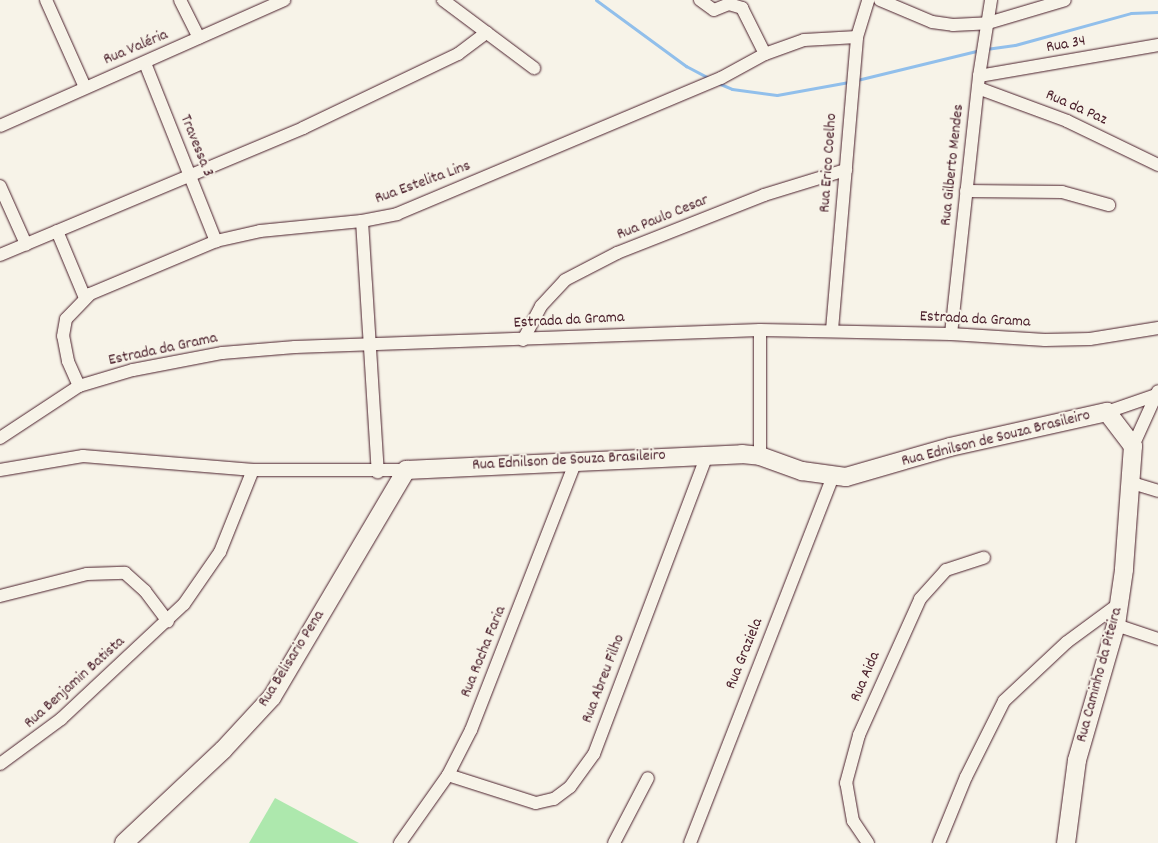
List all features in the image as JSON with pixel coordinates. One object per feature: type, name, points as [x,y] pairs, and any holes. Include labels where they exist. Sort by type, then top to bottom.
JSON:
[{"type":"street","points":[[46,0],[85,87]]},
{"type":"street","points":[[180,0],[199,38]]},
{"type":"street","name":"Rua Valéria","points":[[0,126],[284,0]]},
{"type":"street","points":[[444,0],[534,68]]},
{"type":"street","points":[[700,0],[714,10],[729,4],[742,8],[765,54]]},
{"type":"street","name":"Rua Erico Coelho","points":[[832,330],[851,90],[857,37],[868,0]]},
{"type":"street","points":[[880,0],[932,22],[953,25],[988,23],[1065,0]]},
{"type":"street","name":"Rua Gilberto Mendes","points":[[951,334],[979,82],[991,0]]},
{"type":"street","points":[[0,255],[320,120],[458,54],[487,32]]},
{"type":"street","name":"Rua Estelita Lins","points":[[79,386],[68,361],[62,336],[66,319],[85,298],[216,241],[294,226],[362,221],[422,204],[721,78],[765,54],[804,40],[857,37]]},
{"type":"street","name":"Rua 34","points":[[979,82],[1158,45]]},
{"type":"street","name":"Travessa 3","points":[[145,63],[216,241]]},
{"type":"street","name":"Rua da Paz","points":[[979,82],[1067,121],[1158,165]]},
{"type":"street","name":"Rua Paulo Cesar","points":[[523,340],[540,306],[564,280],[617,253],[764,195],[846,170]]},
{"type":"street","points":[[0,186],[26,244]]},
{"type":"street","points":[[966,191],[1062,192],[1109,205]]},
{"type":"street","points":[[362,221],[378,472]]},
{"type":"street","points":[[57,231],[85,298]]},
{"type":"street","name":"Estrada da Grama","points":[[0,438],[79,386],[133,370],[222,353],[370,345],[760,330],[832,330],[951,334],[1045,340],[1090,339],[1158,328]]},
{"type":"street","points":[[760,330],[760,456]]},
{"type":"street","name":"Rua Caminho da Piteira","points":[[1107,412],[1157,393]]},
{"type":"street","name":"Rua Caminho da Piteira","points":[[1066,843],[1077,760],[1116,625],[1120,603],[1133,446],[1157,393]]},
{"type":"street","name":"Rua Ednilson de Souza Brasileiro","points":[[0,470],[83,456],[253,470],[378,472],[707,455],[760,456],[802,471],[833,477],[864,474],[950,447],[1107,412],[1122,428],[1133,446]]},
{"type":"street","name":"Rua Abreu Filho","points":[[448,775],[536,803],[554,799],[570,788],[594,754],[707,455]]},
{"type":"street","name":"Rua Rocha Faria","points":[[400,843],[448,775],[471,730],[576,462]]},
{"type":"street","name":"Rua Benjamin Batista","points":[[0,764],[61,719],[168,621],[201,582],[220,552],[253,470]]},
{"type":"street","name":"Rua Belisario Pena","points":[[124,843],[224,750],[272,697],[406,470]]},
{"type":"street","name":"Rua Graziela","points":[[690,843],[833,477]]},
{"type":"street","points":[[1129,482],[1158,491]]},
{"type":"street","name":"Rua Aida","points":[[868,843],[853,821],[846,782],[859,735],[920,599],[946,570],[984,558]]},
{"type":"street","points":[[0,596],[87,574],[125,573],[145,590],[168,621]]},
{"type":"street","points":[[939,843],[966,777],[1004,701],[1067,642],[1120,603]]},
{"type":"street","points":[[1116,625],[1158,639]]},
{"type":"street","points":[[614,843],[648,778]]},
{"type":"green space","points":[[275,798],[359,843],[249,843]]},
{"type":"waterway","points":[[596,0],[686,66],[710,79]]},
{"type":"waterway","points":[[986,49],[1015,45],[1131,13],[1158,12]]},
{"type":"waterway","points":[[857,80],[980,50]]},
{"type":"waterway","points":[[718,83],[732,89],[777,95],[849,82]]}]
